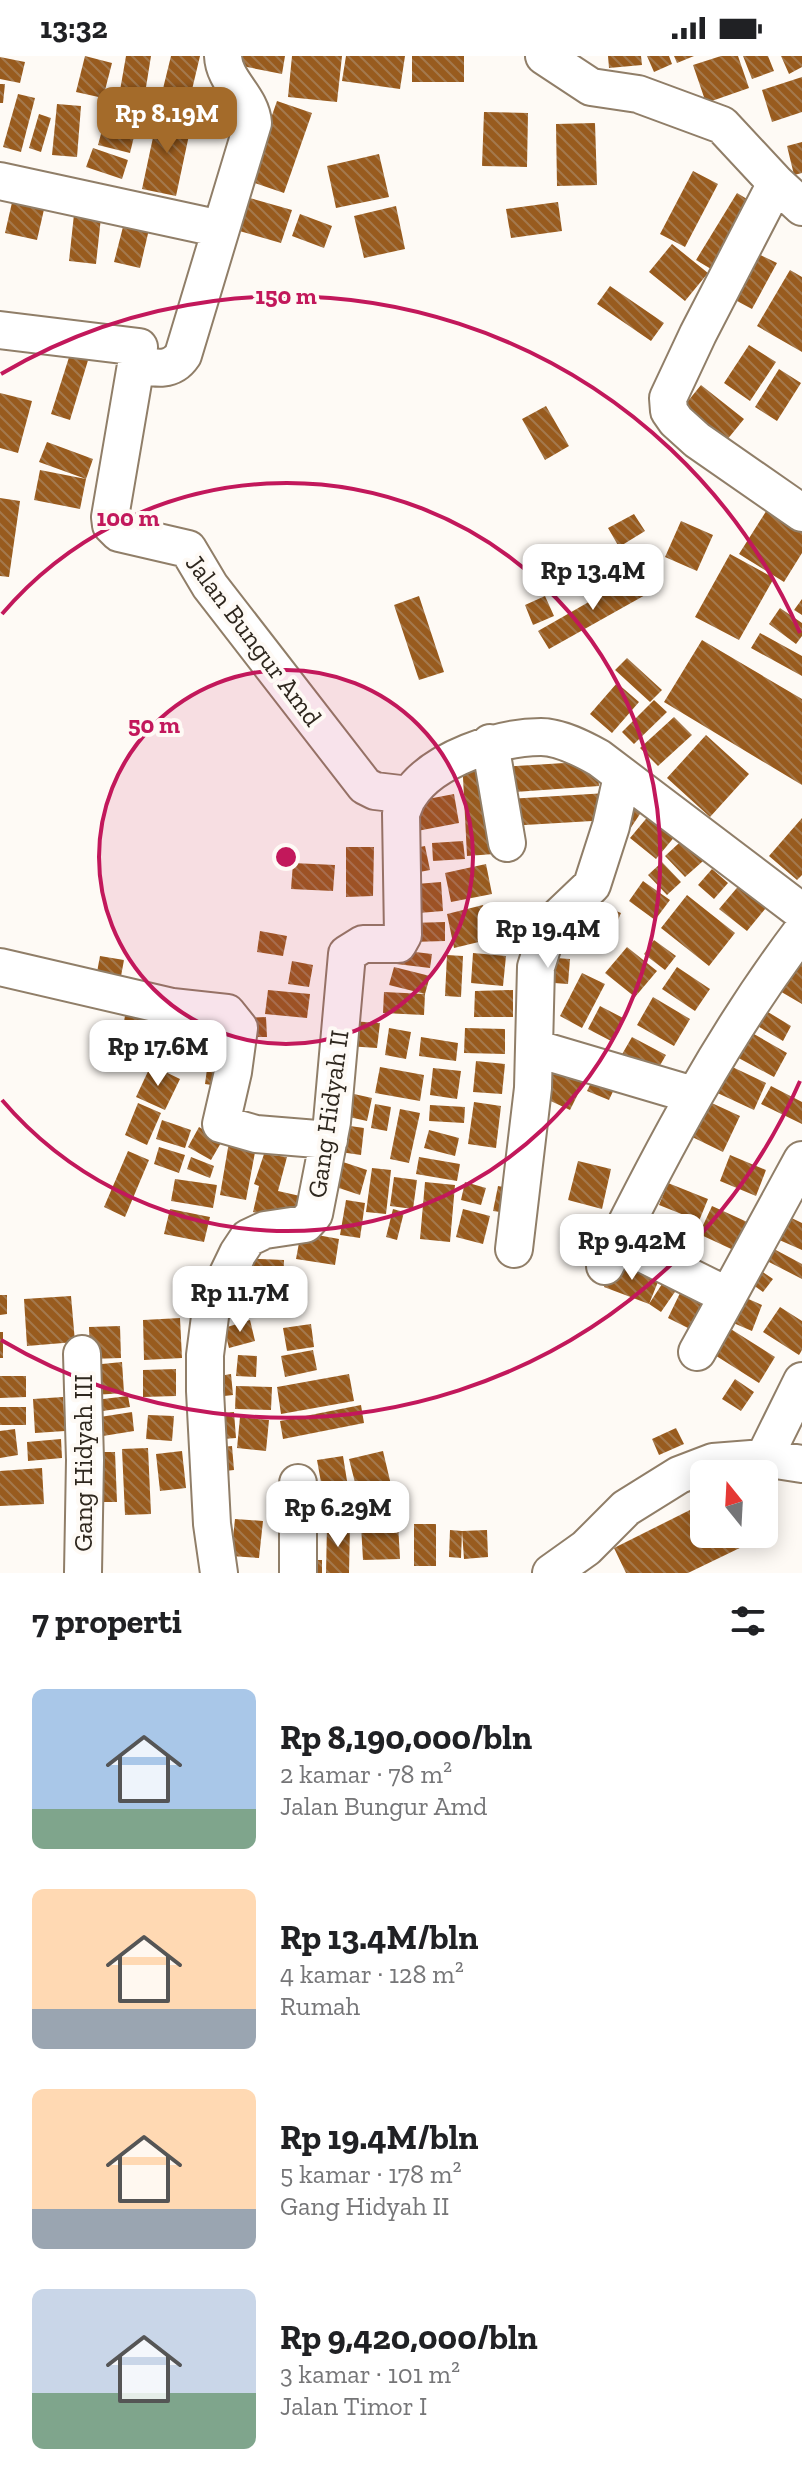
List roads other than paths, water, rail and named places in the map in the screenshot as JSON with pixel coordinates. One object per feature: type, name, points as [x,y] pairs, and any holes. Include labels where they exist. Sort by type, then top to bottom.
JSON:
[{"type":"street","points":[[0,330],[139,347],[136,364],[159,369],[178,362],[183,355],[253,123],[250,110],[225,70],[223,56]]},
{"type":"street","points":[[544,56],[591,87],[638,94],[722,125],[789,195],[698,334],[668,398],[669,411],[697,440],[802,513]]},
{"type":"street","points":[[0,181],[221,229]]},
{"type":"street","name":"Jalan Bungur Amd","points":[[136,364],[111,525],[119,533],[188,549],[210,586],[365,786],[375,791],[409,795]]},
{"type":"street","points":[[409,795],[433,770],[490,743],[543,736],[599,758],[802,912]]},
{"type":"street","points":[[490,743],[507,843]]},
{"type":"street","points":[[514,1249],[533,1088],[536,967],[549,926],[592,885],[611,826],[622,776]]},
{"type":"street","name":"Gang Hidyah II","points":[[219,1573],[211,1509],[205,1391],[205,1355],[211,1309],[248,1238],[265,1230],[305,1224],[314,1214],[329,1140],[347,954],[363,944],[398,944],[402,938],[401,813],[409,795]]},
{"type":"street","points":[[728,1296],[611,1253],[693,1095],[757,993],[802,931]]},
{"type":"street","points":[[0,967],[172,1007],[227,1013],[239,1028],[221,1124],[256,1134],[329,1140]]},
{"type":"street","points":[[534,1048],[693,1095]]},
{"type":"street","points":[[697,1352],[802,1160]]},
{"type":"street","name":"Gang Hidyah III","points":[[82,1354],[85,1460],[83,1573]]},
{"type":"street","points":[[764,1458],[802,1381]]},
{"type":"street","points":[[551,1573],[586,1548],[626,1508],[679,1475],[713,1462],[764,1458],[802,1464]]},
{"type":"street","points":[[298,1483],[298,1573]]}]
